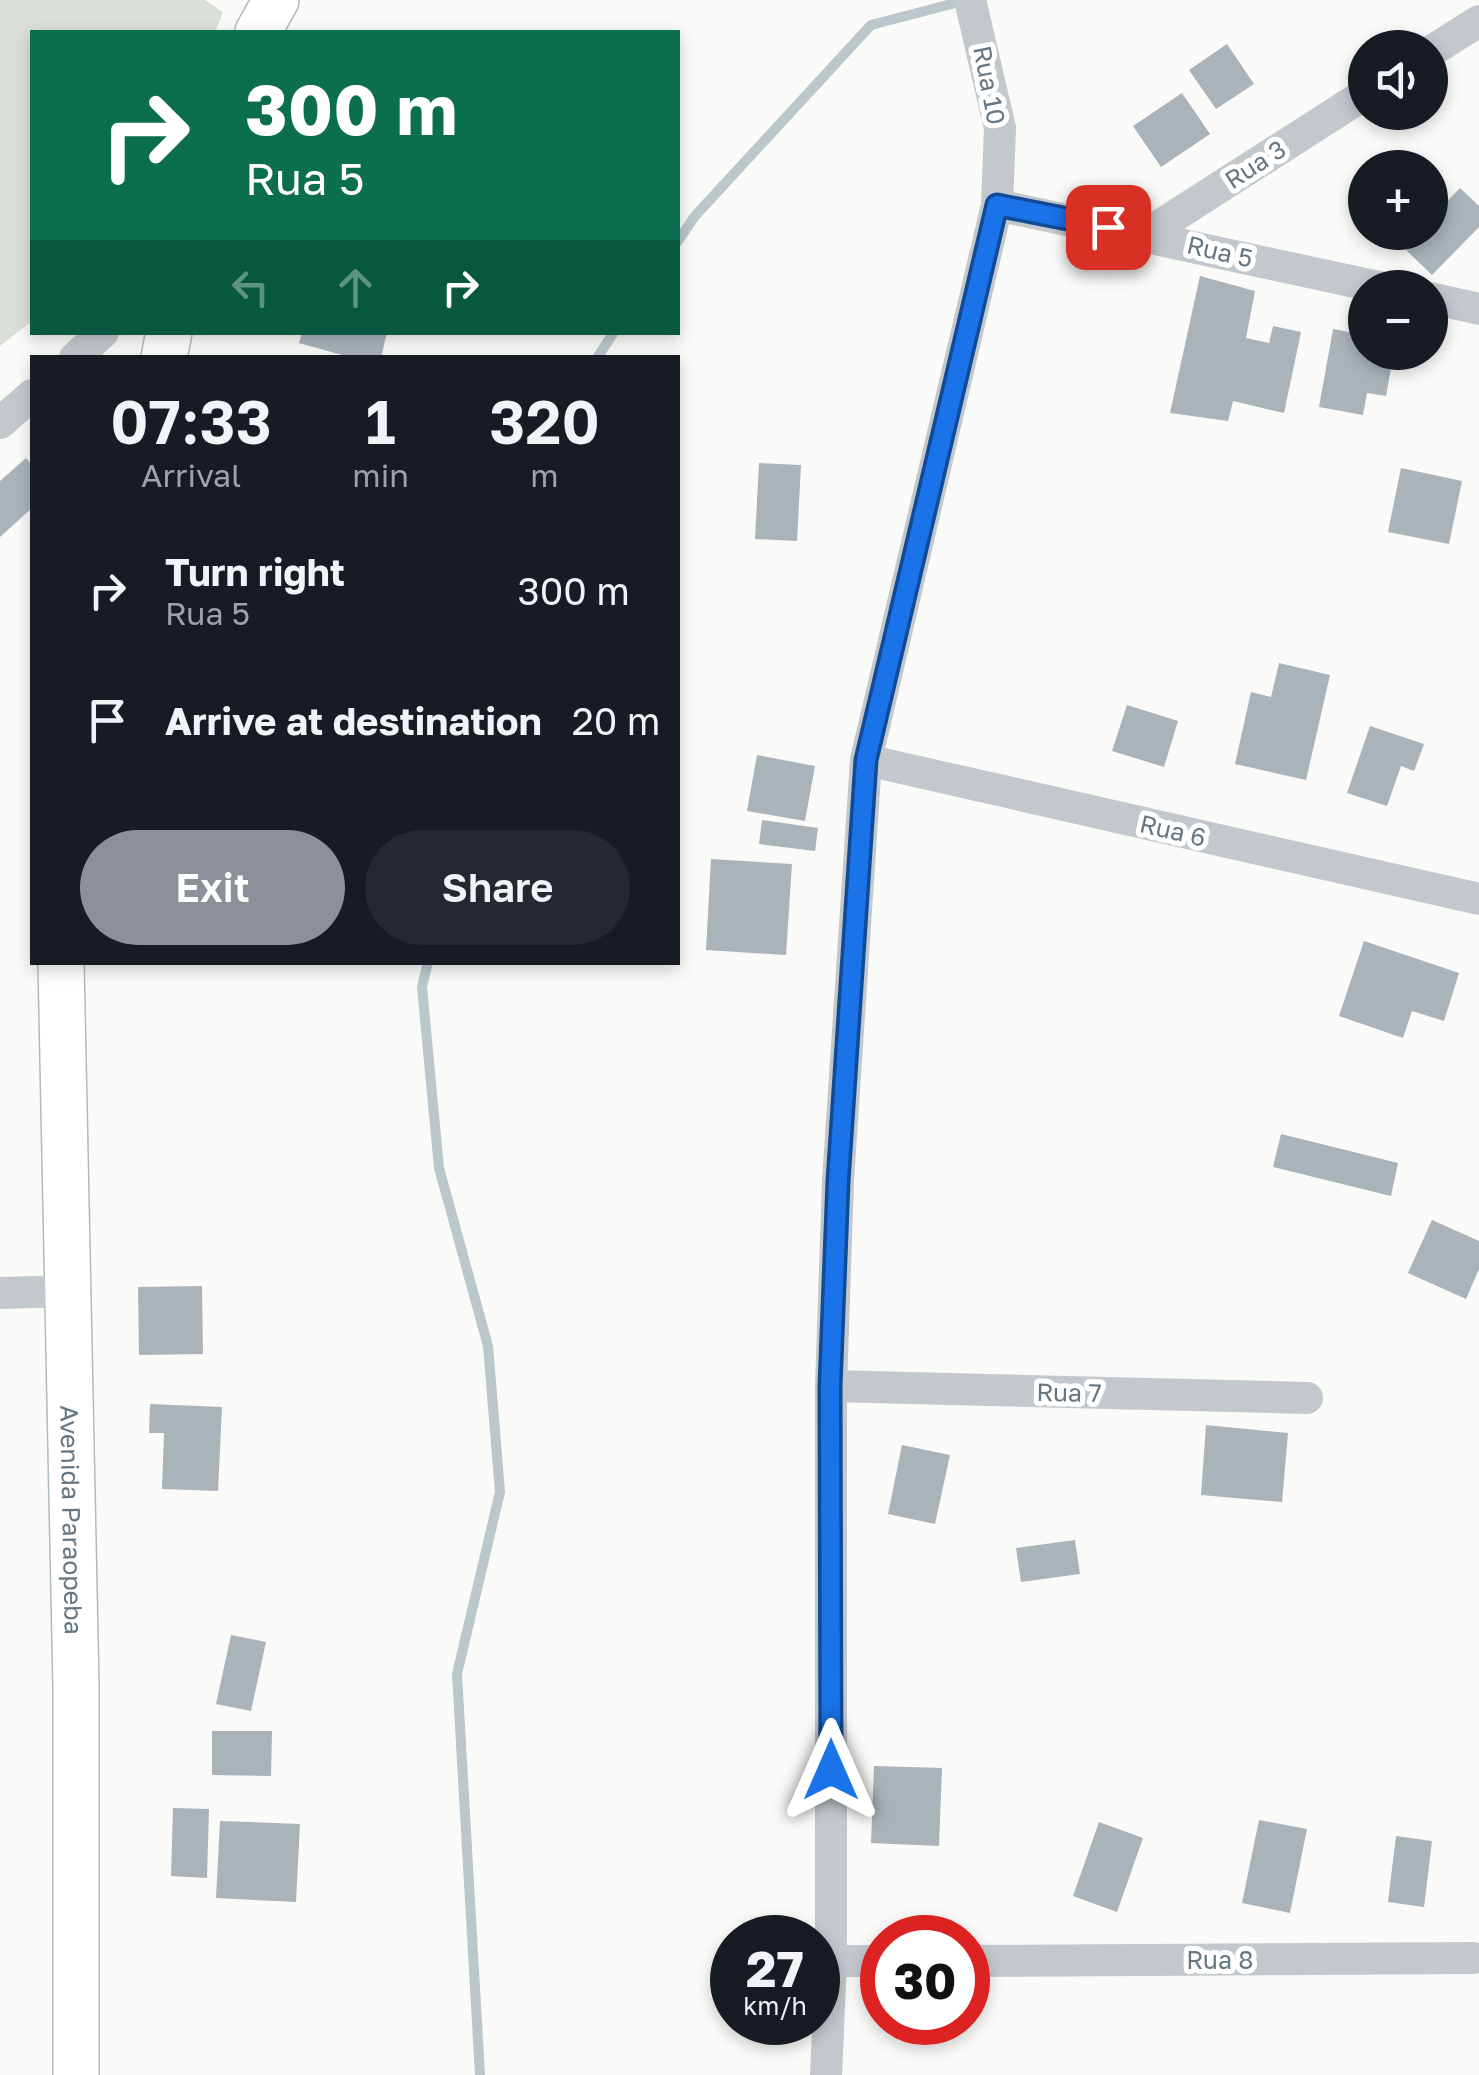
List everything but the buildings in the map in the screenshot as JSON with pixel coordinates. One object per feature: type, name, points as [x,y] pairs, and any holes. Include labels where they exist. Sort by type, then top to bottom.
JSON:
[{"type":"main road","points":[[259,30],[276,0]]},
{"type":"main road","name":"Avenida Paraopeba","points":[[61,965],[76,1688],[76,2075]]},
{"type":"street","name":"Rua 10","points":[[831,1915],[830,1386],[838,1181],[866,760],[997,205],[1000,128],[975,15]]},
{"type":"street","points":[[1448,41],[1479,21]]},
{"type":"street","name":"Rua 3","points":[[1145,235],[1348,105]]},
{"type":"street","name":"Rua 5","points":[[997,205],[1348,280]]},
{"type":"street","points":[[1448,302],[1479,309]]},
{"type":"street","points":[[78,355],[100,335]]},
{"type":"street","points":[[0,423],[30,397]]},
{"type":"street","name":"Rua 6","points":[[866,760],[1479,899]]},
{"type":"street","points":[[0,1293],[68,1291]]},
{"type":"street","name":"Rua 7","points":[[830,1386],[1307,1398]]},
{"type":"street","name":"Rua 8","points":[[990,1961],[1473,1958]]},
{"type":"street","name":"Rua 10","points":[[826,2075],[827,2045]]},
{"type":"shaded area","points":[[0,0],[205,0],[223,12],[216,30],[30,30],[30,323],[0,346]]},
{"type":"waterway","points":[[680,238],[695,216],[871,25],[967,0]]},
{"type":"waterway","points":[[599,355],[612,335]]},
{"type":"waterway","points":[[427,965],[422,987],[439,1168],[488,1346],[500,1492],[457,1674],[480,2075]]},
{"type":"route","points":[[831,1770],[830,1386],[838,1181],[866,760],[984,274],[997,205],[1108,227]]}]
